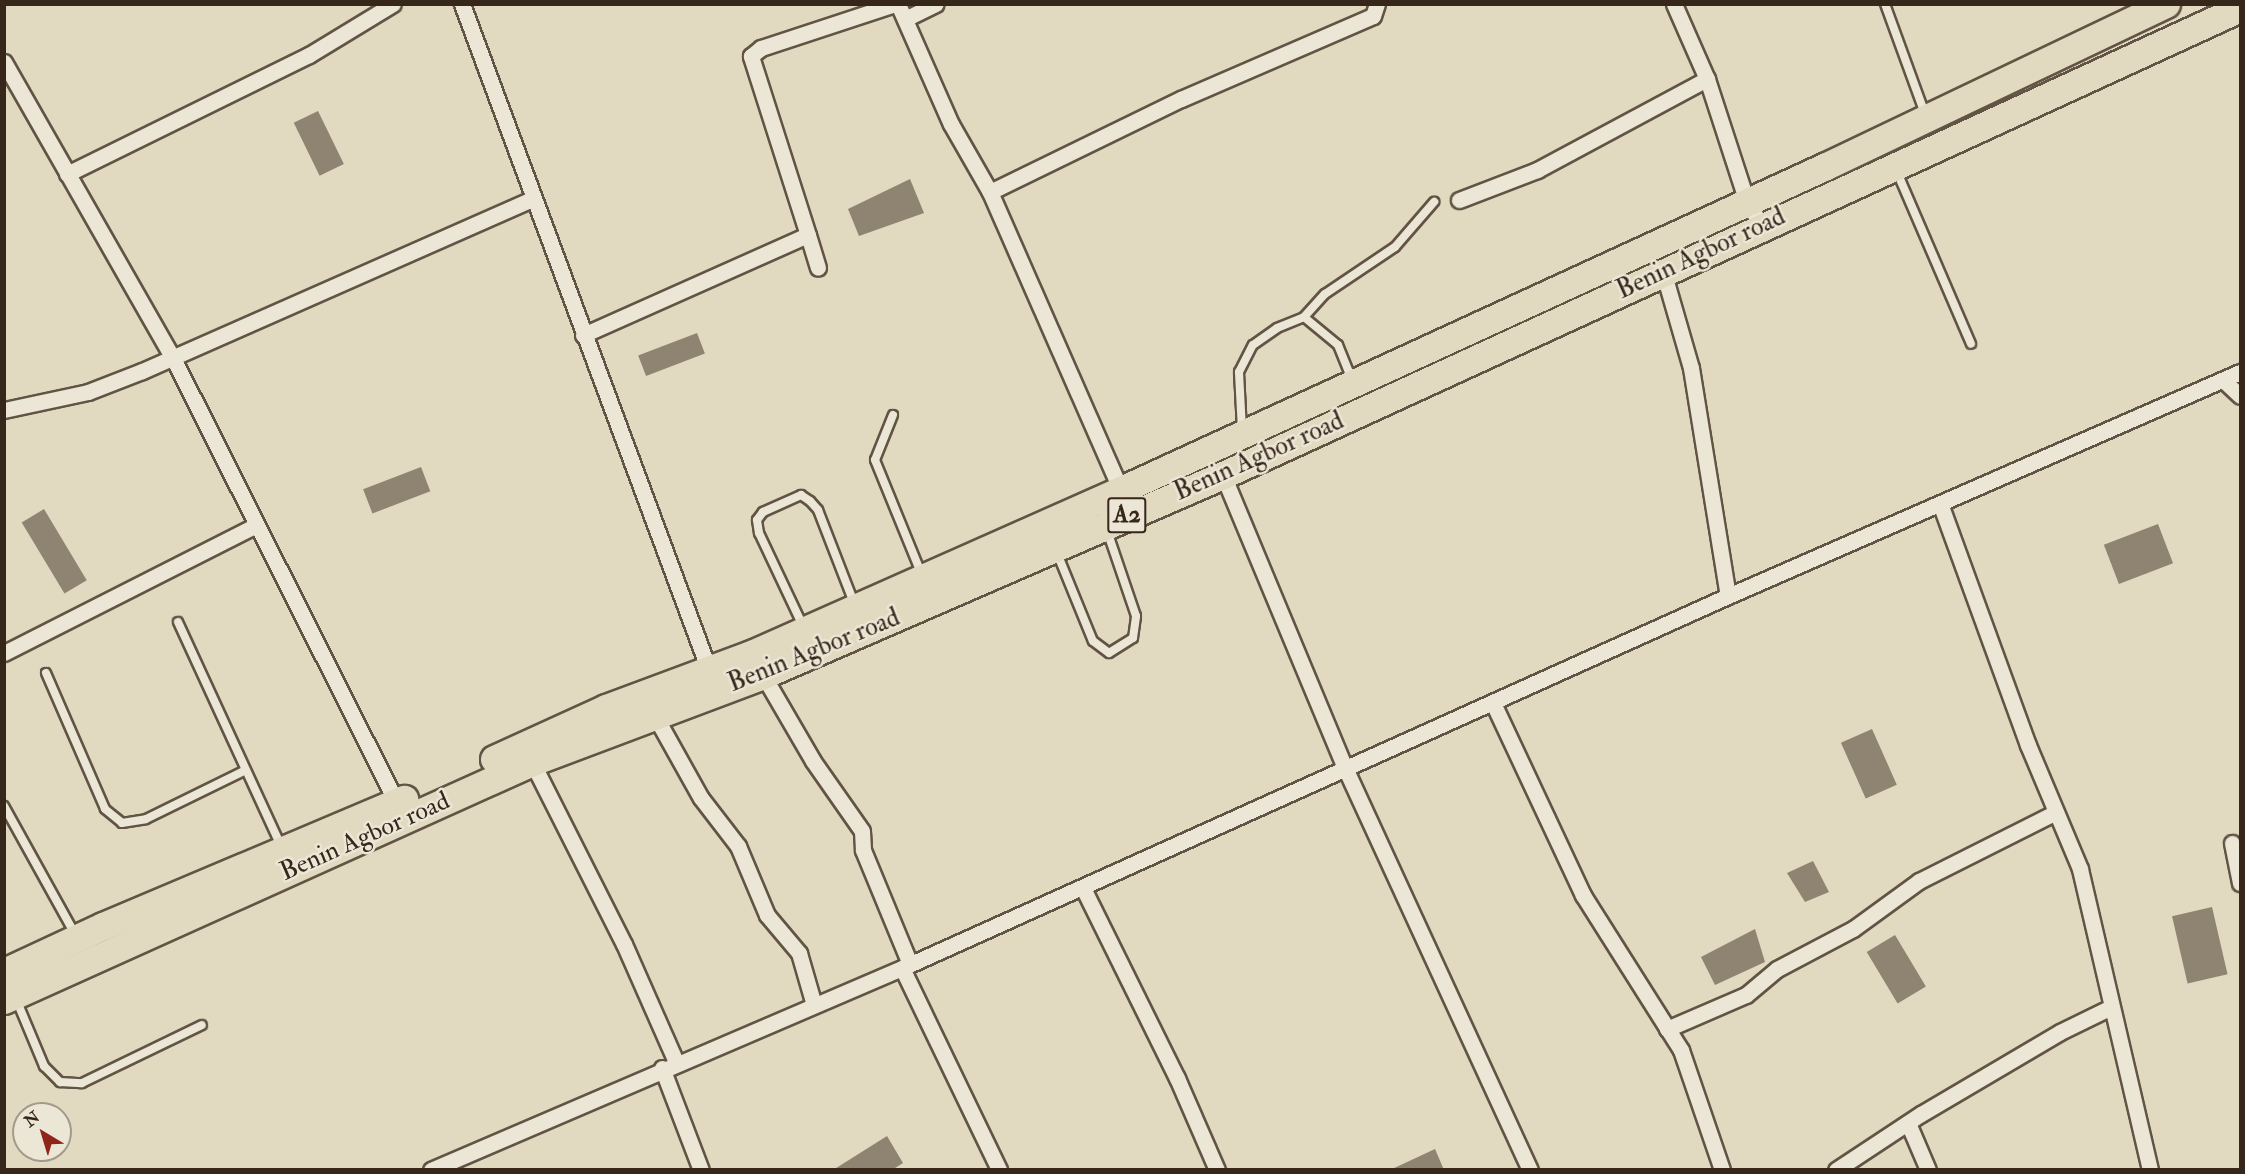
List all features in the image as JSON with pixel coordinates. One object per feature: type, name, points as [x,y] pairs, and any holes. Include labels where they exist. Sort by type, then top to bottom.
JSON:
[{"type":"highway","name":"Benin Agbor road","points":[[8,989],[77,938],[396,802],[606,708],[709,670],[805,630],[1121,490],[1747,202],[2166,4]]},
{"type":"highway","name":"Benin Agbor road","points":[[8,989],[532,762],[654,714],[763,675],[1055,549],[1105,525],[1223,475],[1663,271],[2241,8]]},
{"type":"street","points":[[67,174],[309,55],[393,4]]},
{"type":"street","points":[[462,4],[532,199],[709,670]]},
{"type":"street","points":[[818,267],[752,56],[761,48],[896,4],[905,19],[951,124],[990,192],[1121,490]]},
{"type":"street","points":[[905,19],[936,4]]},
{"type":"street","points":[[990,192],[1181,99],[1373,15],[1377,4]]},
{"type":"street","points":[[1674,4],[1707,79],[1747,202],[1762,226]]},
{"type":"street","points":[[4,62],[172,356],[396,802]]},
{"type":"street","points":[[1459,200],[1537,170],[1707,79]]},
{"type":"street","points":[[4,410],[88,392],[532,199]]},
{"type":"street","points":[[583,335],[808,235]]},
{"type":"street","points":[[1663,271],[1691,368],[1728,596]]},
{"type":"street","points":[[431,1170],[669,1065],[906,966],[1083,888],[1494,705],[1728,596],[1941,506],[2241,372]]},
{"type":"street","points":[[2223,380],[2241,396]]},
{"type":"street","points":[[1223,475],[1346,770],[1530,1170]]},
{"type":"street","points":[[1941,506],[2056,812],[2080,869],[2110,1007],[2150,1170]]},
{"type":"street","points":[[4,653],[256,525]]},
{"type":"street","points":[[763,675],[813,761],[862,831],[862,850],[906,966],[999,1170]]},
{"type":"street","points":[[1494,705],[1583,895],[1681,1050],[1722,1170]]},
{"type":"street","points":[[654,714],[701,798],[738,846],[767,915],[799,953],[814,1005]]},
{"type":"street","points":[[532,762],[624,944],[669,1065],[701,1170]]},
{"type":"street","points":[[1667,1029],[1746,995],[1777,969],[1852,929],[1919,881],[2056,812]]},
{"type":"street","points":[[2232,843],[2241,884]]},
{"type":"street","points":[[1083,888],[1178,1078],[1216,1170]]},
{"type":"street","points":[[1836,1170],[1908,1123],[2060,1032],[2110,1007]]},
{"type":"street","points":[[1908,1123],[1928,1170]]},
{"type":"lane","points":[[1885,4],[1926,118]]},
{"type":"lane","points":[[1894,166],[1971,344]]},
{"type":"lane","points":[[1242,434],[1239,372],[1253,345],[1277,328],[1304,317],[1325,294],[1395,247],[1434,202]]},
{"type":"lane","points":[[1304,317],[1338,345],[1353,383]]},
{"type":"lane","points":[[893,415],[875,460],[923,578]]},
{"type":"lane","points":[[805,630],[759,533],[757,520],[763,512],[801,495],[810,501],[818,510],[856,607]]},
{"type":"lane","points":[[1055,549],[1094,641],[1109,653],[1133,638],[1136,616],[1105,525]]},
{"type":"lane","points":[[178,622],[283,850]]},
{"type":"lane","points":[[46,673],[105,809],[122,823],[146,819],[246,770]]},
{"type":"lane","points":[[4,806],[77,938]]},
{"type":"lane","points":[[8,989],[44,1066],[60,1082],[82,1083],[202,1025]]},
{"type":"building","points":[[318,111],[344,164],[320,176],[294,123]]},
{"type":"building","points":[[910,179],[924,213],[859,236],[848,209]]},
{"type":"building","points":[[697,333],[705,354],[646,376],[638,356]]},
{"type":"building","points":[[421,467],[430,491],[372,513],[363,489]]},
{"type":"building","points":[[44,509],[87,580],[64,594],[22,522]]},
{"type":"building","points":[[2158,524],[2173,563],[2119,584],[2104,545]]},
{"type":"building","points":[[1872,729],[1897,785],[1866,799],[1841,743]]},
{"type":"building","points":[[1813,861],[1829,892],[1805,902],[1787,873]]},
{"type":"building","points":[[2212,907],[2228,974],[2188,983],[2172,916]]},
{"type":"building","points":[[1755,929],[1765,962],[1715,985],[1701,957]]},
{"type":"building","points":[[1895,935],[1926,986],[1898,1003],[1867,952]]},
{"type":"building","points":[[887,1136],[903,1163],[892,1170],[833,1170]]},
{"type":"building","points":[[1435,1149],[1444,1170],[1390,1170]]}]
